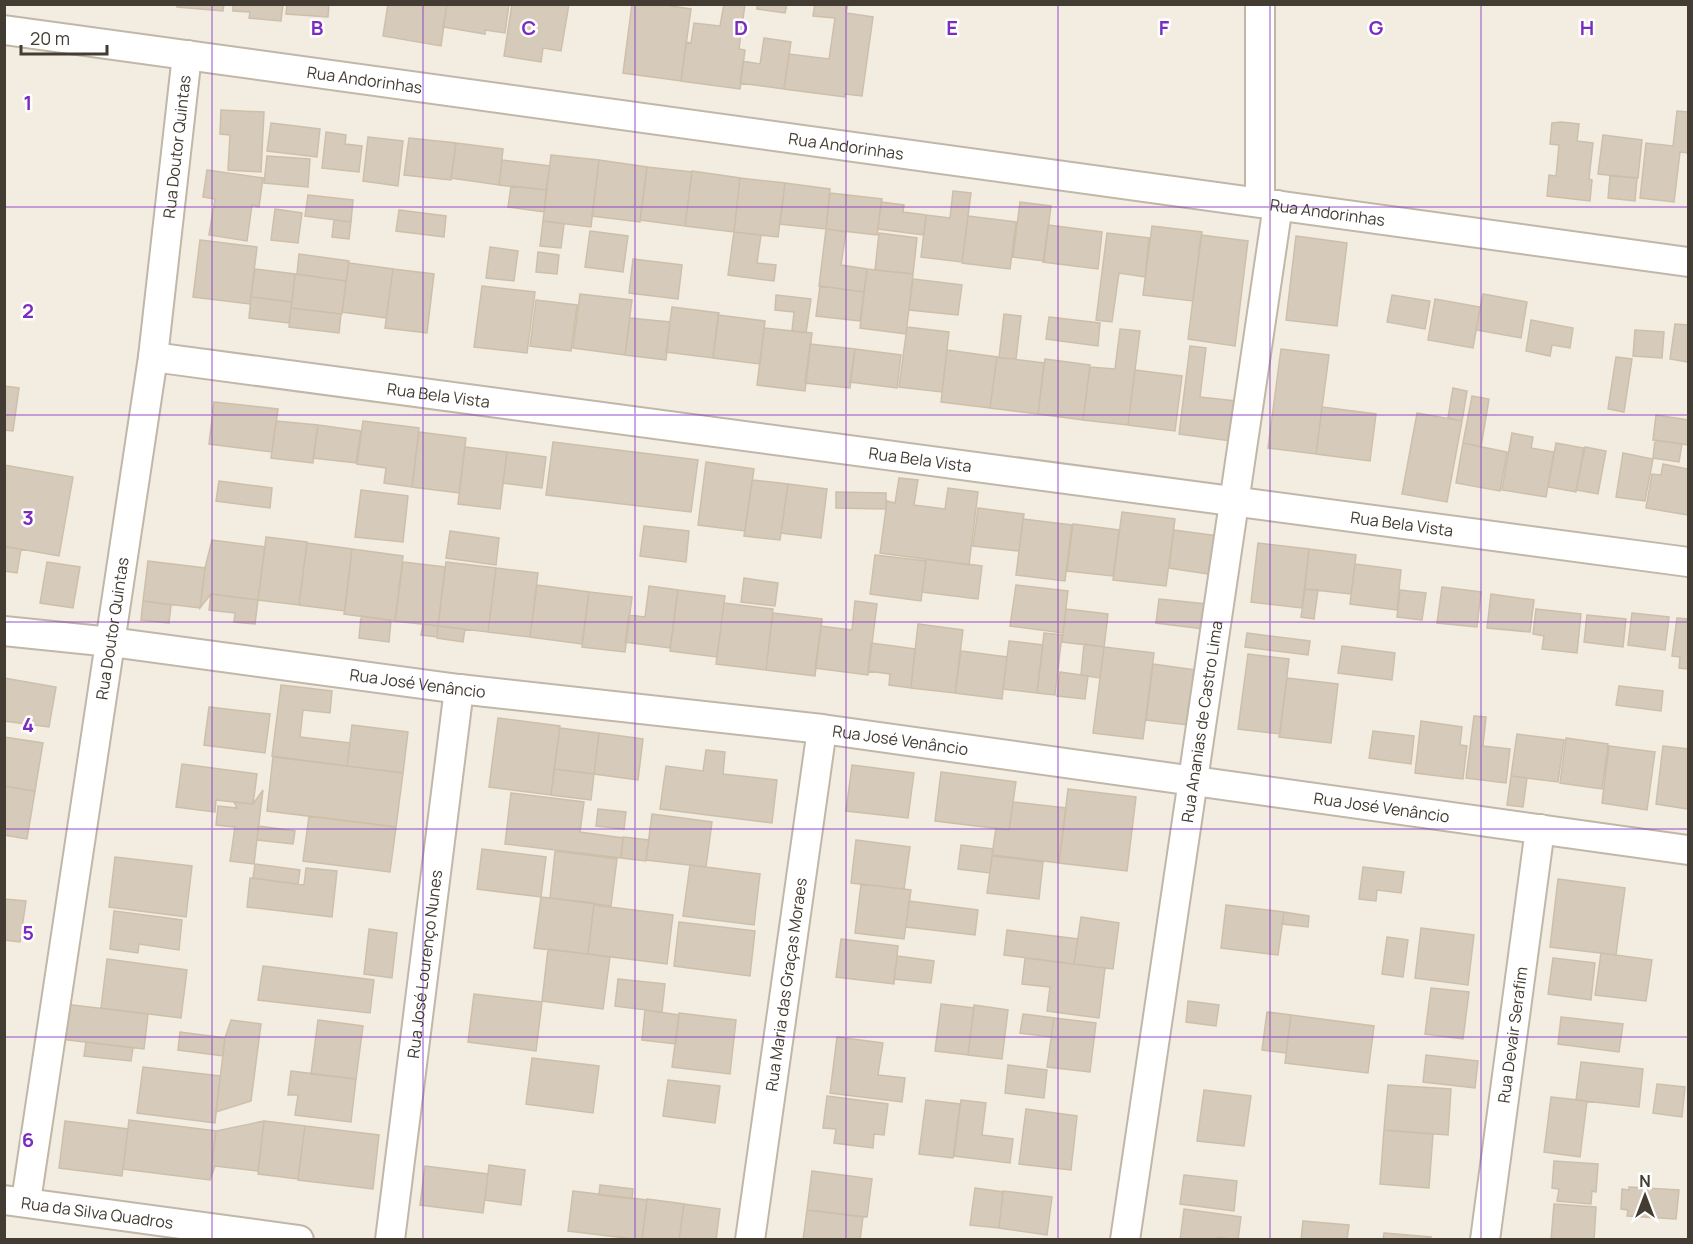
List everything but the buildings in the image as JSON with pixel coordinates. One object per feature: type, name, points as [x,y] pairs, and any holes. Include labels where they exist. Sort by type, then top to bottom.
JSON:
[{"type":"street","name":"Rua Ananias de Castro Lima","points":[[1125,1239],[1235,500],[1269,203],[1260,4]]},
{"type":"street","name":"Rua Andorinhas","points":[[4,30],[1689,262]]},
{"type":"street","name":"Rua Doutor Quintas","points":[[15,1201],[111,642],[153,357],[187,56]]},
{"type":"street","name":"Rua Bela Vista","points":[[153,357],[1689,562]]},
{"type":"street","name":"Rua José Venâncio","points":[[4,631],[111,642],[459,689],[822,729],[1689,850]]},
{"type":"street","name":"Rua José Lourenço Nunes","points":[[390,1239],[459,689]]},
{"type":"street","name":"Rua Maria das Graças Moraes","points":[[750,1239],[822,729]]},
{"type":"street","name":"Rua Devair Serafim","points":[[1485,1239],[1540,829]]},
{"type":"street","name":"Rua da Silva Quadros","points":[[15,1201],[299,1239]]}]
